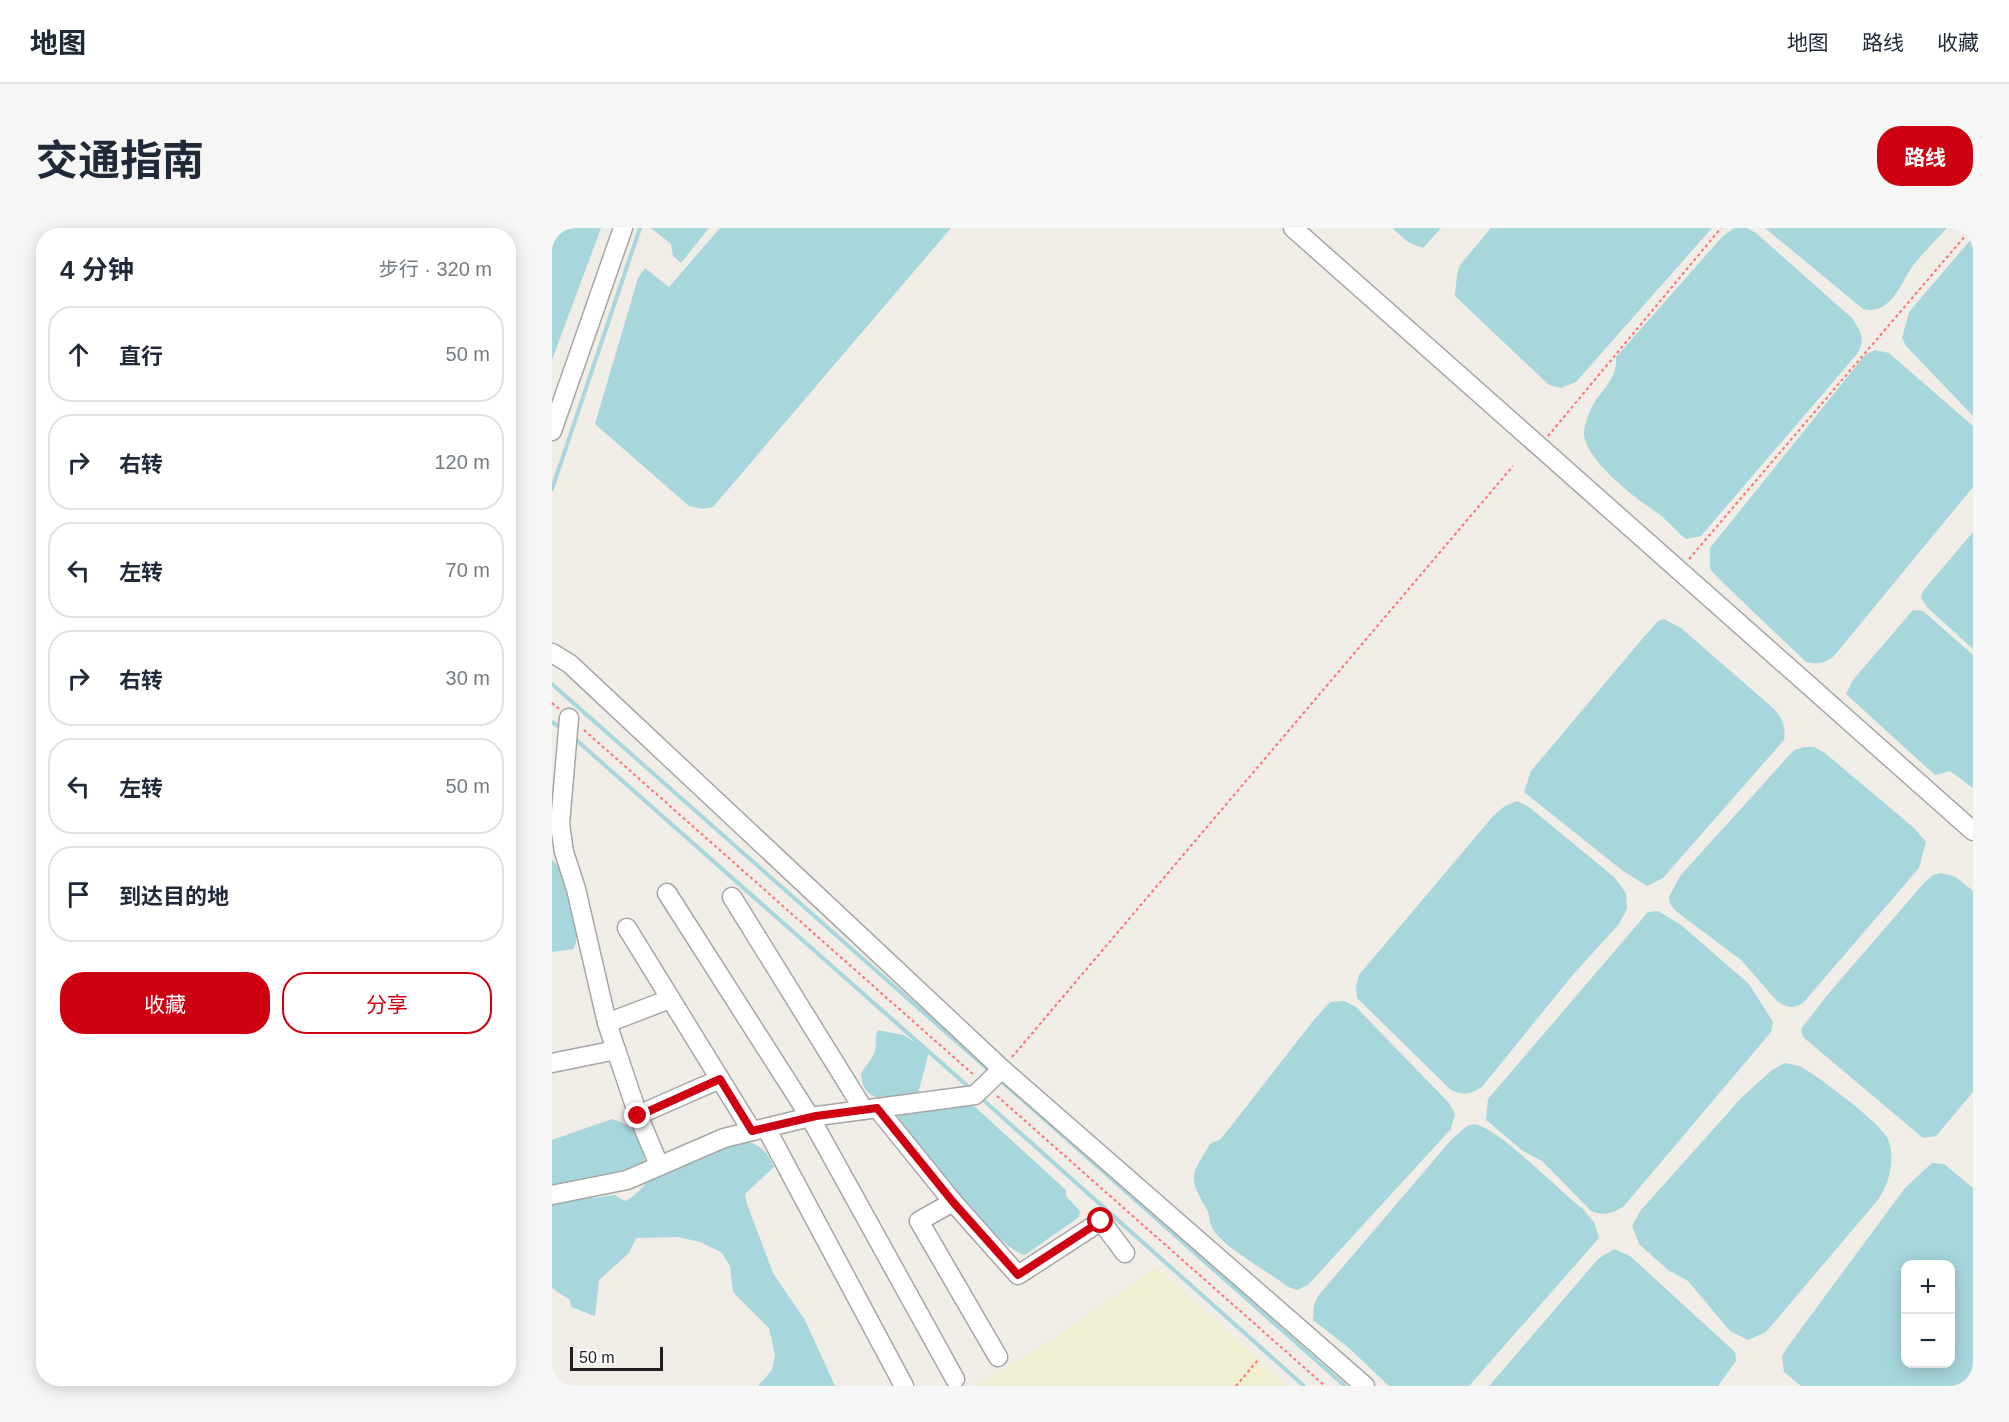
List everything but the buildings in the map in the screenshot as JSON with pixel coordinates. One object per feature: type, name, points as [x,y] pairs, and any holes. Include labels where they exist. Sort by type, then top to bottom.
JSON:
[{"type":"street","points":[[552,431],[623,228]]},
{"type":"street","points":[[1293,228],[1973,831]]},
{"type":"street","points":[[552,653],[570,664],[989,1082],[1365,1386]]},
{"type":"street","points":[[569,728],[560,824],[564,852],[576,889],[607,1023],[638,1116],[660,1166]]},
{"type":"street","points":[[667,893],[810,1117],[955,1379]]},
{"type":"street","points":[[732,897],[870,1109],[1018,1275],[1101,1221],[1125,1253]]},
{"type":"street","points":[[627,928],[720,1079],[759,1129],[904,1386]]},
{"type":"street","points":[[607,1023],[670,999]]},
{"type":"street","points":[[552,1063],[616,1050]]},
{"type":"street","points":[[638,1116],[720,1079]]},
{"type":"street","points":[[552,1195],[627,1180],[724,1138],[810,1117],[870,1109],[989,1082]]},
{"type":"street","points":[[953,1202],[919,1221],[998,1357]]},
{"type":"path","points":[[1540,447],[1721,228]]},
{"type":"path","points":[[1679,571],[1972,228]]},
{"type":"path","points":[[989,1082],[1513,466]]},
{"type":"path","points":[[552,703],[569,728],[989,1082],[1325,1386]]},
{"type":"path","points":[[1236,1386],[1258,1360]]},
{"type":"green space","points":[[1157,1267],[1287,1386],[976,1386],[1062,1333]]},
{"type":"water","points":[[552,228],[601,228],[552,360]]},
{"type":"water","points":[[651,228],[709,228],[681,263],[673,256],[671,244]]},
{"type":"water","points":[[720,228],[951,228],[713,507],[702,509],[689,506],[595,424],[638,278],[645,268],[669,287]]},
{"type":"water","points":[[1392,228],[1441,228],[1423,248],[1408,242]]},
{"type":"water","points":[[1491,228],[1712,228],[1576,382],[1561,388],[1549,385],[1455,296],[1460,265]]},
{"type":"water","points":[[1734,228],[1747,228],[1756,233],[1852,318],[1860,331],[1862,340],[1857,354],[1701,536],[1686,539],[1606,471],[1597,461],[1585,440],[1585,428],[1591,409],[1611,379],[1616,357],[1722,237]]},
{"type":"water","points":[[1765,228],[1947,228],[1915,263],[1888,303],[1873,310],[1863,309]]},
{"type":"water","points":[[1973,237],[1973,416],[1906,346],[1902,338],[1909,312]]},
{"type":"water","points":[[1875,350],[1889,353],[1973,426],[1973,487],[1834,656],[1821,663],[1806,662],[1710,569],[1710,548],[1865,355]]},
{"type":"water","points":[[1973,532],[1973,649],[1927,607],[1921,598],[1923,591]]},
{"type":"water","points":[[1913,610],[1923,611],[1973,655],[1973,788],[1950,771],[1935,775],[1846,694],[1853,680]]},
{"type":"water","points":[[1664,619],[1681,628],[1773,708],[1783,722],[1784,740],[1663,878],[1647,886],[1623,871],[1524,792],[1531,771],[1643,638],[1658,621]]},
{"type":"water","points":[[1814,747],[1825,753],[1914,828],[1926,842],[1919,868],[1803,1003],[1790,1007],[1777,1001],[1741,960],[1677,912],[1670,904],[1669,897],[1680,876],[1794,750]]},
{"type":"water","points":[[1517,801],[1529,807],[1614,877],[1626,893],[1627,909],[1619,924],[1571,977],[1482,1087],[1464,1094],[1451,1090],[1357,998],[1356,986],[1359,975],[1494,815],[1505,806]]},
{"type":"water","points":[[552,860],[569,889],[577,930],[573,949],[552,952]]},
{"type":"water","points":[[1941,873],[1956,877],[1973,891],[1973,1092],[1936,1136],[1923,1138],[1803,1037],[1801,1029],[1924,883],[1933,875]]},
{"type":"water","points":[[1658,911],[1681,925],[1749,984],[1773,1022],[1771,1032],[1624,1206],[1604,1214],[1591,1211],[1542,1161],[1523,1151],[1486,1120],[1488,1099],[1648,912]]},
{"type":"water","points":[[1344,1001],[1356,1007],[1449,1103],[1455,1114],[1451,1129],[1308,1285],[1297,1290],[1288,1287],[1246,1258],[1217,1234],[1194,1183],[1195,1170],[1210,1144],[1221,1139],[1313,1021],[1330,1002]]},
{"type":"water","points":[[878,1030],[903,1035],[929,1051],[918,1094],[881,1098],[867,1092],[861,1074],[874,1054]]},
{"type":"water","points":[[1785,1063],[1799,1066],[1811,1073],[1849,1101],[1883,1132],[1890,1147],[1890,1172],[1877,1201],[1766,1332],[1748,1340],[1730,1331],[1688,1281],[1668,1270],[1639,1244],[1632,1226],[1641,1210],[1743,1096],[1772,1070]]},
{"type":"water","points":[[974,1106],[1066,1190],[1066,1196],[1080,1211],[1079,1217],[1025,1255],[998,1237],[963,1202],[905,1135],[898,1116],[905,1113]]},
{"type":"water","points":[[612,1119],[627,1125],[637,1135],[643,1148],[644,1164],[621,1172],[552,1187],[552,1140]]},
{"type":"water","points":[[1474,1124],[1498,1136],[1582,1208],[1594,1222],[1599,1238],[1469,1386],[1389,1386],[1349,1348],[1313,1320],[1314,1305],[1318,1296],[1451,1140],[1467,1126]]},
{"type":"water","points":[[741,1141],[762,1148],[774,1167],[745,1194],[747,1204],[773,1273],[805,1320],[835,1386],[758,1386],[772,1370],[775,1355],[769,1328],[733,1292],[730,1266],[721,1252],[700,1242],[678,1237],[636,1238],[629,1253],[599,1280],[595,1316],[571,1307],[570,1300],[552,1288],[552,1203],[615,1195],[625,1201],[660,1172],[709,1151]]},
{"type":"water","points":[[1932,1163],[1944,1164],[1973,1188],[1973,1384],[1971,1386],[1801,1386],[1784,1372],[1782,1357],[1905,1188]]},
{"type":"water","points":[[1614,1249],[1630,1256],[1735,1352],[1736,1361],[1718,1386],[1489,1386],[1598,1259]]},
{"type":"waterway","points":[[552,489],[640,228]]},
{"type":"waterway","points":[[552,684],[992,1073]]},
{"type":"waterway","points":[[552,722],[561,728]]},
{"type":"waterway","points":[[574,738],[971,1089]]},
{"type":"waterway","points":[[1000,1080],[1345,1386]]},
{"type":"waterway","points":[[981,1098],[1304,1386]]},
{"type":"route","points":[[638,1116],[720,1079],[752,1131],[816,1116],[877,1108],[953,1202],[1018,1275],[1101,1221]]}]
